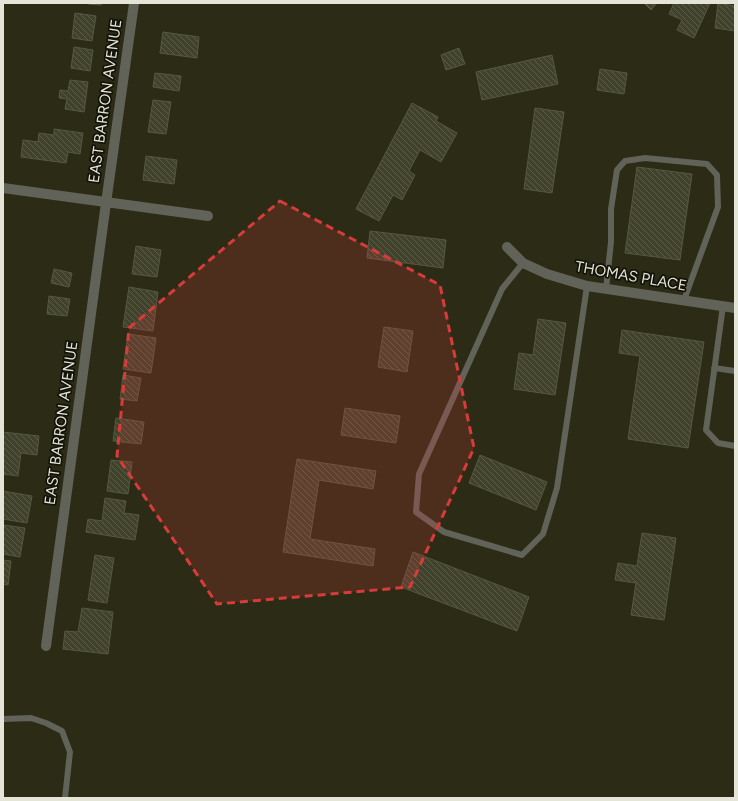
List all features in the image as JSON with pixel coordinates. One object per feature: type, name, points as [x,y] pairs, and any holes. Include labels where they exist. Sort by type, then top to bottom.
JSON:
[{"type":"street","name":"EAST BARRON AVENUE","points":[[46,646],[134,3]]},
{"type":"street","points":[[3,188],[106,203]]},
{"type":"street","name":"EAST BARRON AVENUE","points":[[106,203],[208,216]]},
{"type":"street","name":"THOMAS PLACE","points":[[507,247],[523,263],[547,274],[587,286],[735,308]]},
{"type":"lane","points":[[606,289],[611,242],[611,209],[617,170],[625,161],[645,158],[707,164],[717,175],[718,206],[684,300]]},
{"type":"lane","points":[[523,263],[502,289],[419,474],[416,512],[444,532],[522,555],[543,534],[557,488],[587,286]]},
{"type":"lane","points":[[723,306],[706,430],[718,443],[735,446]]},
{"type":"lane","points":[[714,368],[735,371]]},
{"type":"lane","points":[[3,719],[31,718],[46,723],[62,732],[70,752],[65,798]]},
{"type":"highlighted area","points":[[280,201],[440,285],[474,448],[410,587],[217,604],[117,456],[129,328]]},
{"type":"building","points":[[101,3],[101,5],[88,4]]},
{"type":"building","points":[[644,3],[657,3],[651,10]]},
{"type":"building","points":[[674,3],[710,3],[694,38],[677,30],[682,20],[669,14]]},
{"type":"building","points":[[718,3],[735,6],[735,31],[715,28]]},
{"type":"building","points":[[75,13],[96,16],[92,41],[72,38]]},
{"type":"building","points":[[163,32],[199,37],[197,58],[160,53]]},
{"type":"building","points":[[74,47],[93,50],[90,71],[71,68]]},
{"type":"building","points":[[459,48],[465,64],[446,70],[441,55]]},
{"type":"building","points":[[552,55],[558,84],[482,100],[476,72]]},
{"type":"building","points":[[600,69],[627,73],[624,94],[597,90]]},
{"type":"building","points":[[155,73],[181,76],[179,91],[153,87]]},
{"type":"building","points":[[70,80],[88,82],[84,112],[65,109],[67,99],[59,98],[60,90],[68,91]]},
{"type":"building","points":[[153,100],[171,102],[166,134],[148,132]]},
{"type":"building","points":[[412,103],[438,117],[436,121],[457,133],[441,162],[420,150],[409,171],[415,175],[402,200],[393,195],[379,221],[356,209]]},
{"type":"building","points":[[535,108],[564,112],[552,193],[524,189]]},
{"type":"building","points":[[54,129],[83,133],[80,154],[68,152],[66,163],[21,157],[23,140],[38,142],[39,133],[54,135]]},
{"type":"building","points":[[146,156],[177,160],[174,184],[143,180]]},
{"type":"building","points":[[637,167],[692,174],[680,260],[625,253]]},
{"type":"building","points":[[370,231],[446,240],[443,268],[367,258]]},
{"type":"building","points":[[136,246],[161,250],[157,277],[132,274]]},
{"type":"building","points":[[54,269],[72,273],[69,287],[51,283]]},
{"type":"building","points":[[129,287],[158,292],[153,331],[123,327]]},
{"type":"building","points":[[49,296],[70,299],[67,316],[47,314]]},
{"type":"building","points":[[538,319],[566,323],[555,395],[514,389],[519,353],[533,355]]},
{"type":"building","points":[[384,327],[413,331],[407,372],[378,367]]},
{"type":"building","points":[[622,330],[704,342],[688,448],[628,439],[640,356],[619,353]]},
{"type":"building","points":[[128,334],[156,338],[151,373],[123,369]]},
{"type":"building","points":[[123,375],[141,378],[137,401],[120,399]]},
{"type":"building","points":[[345,408],[400,416],[396,443],[341,435]]},
{"type":"building","points":[[116,418],[144,422],[141,444],[113,441]]},
{"type":"building","points":[[3,432],[39,436],[37,455],[21,453],[18,476],[3,474]]},
{"type":"building","points":[[480,455],[547,482],[536,510],[469,483]]},
{"type":"building","points":[[297,459],[376,471],[373,489],[319,480],[310,539],[375,549],[373,566],[283,552]]},
{"type":"building","points":[[111,460],[132,462],[128,494],[107,491]]},
{"type":"building","points":[[3,491],[32,496],[27,523],[3,519]]},
{"type":"building","points":[[105,498],[126,501],[124,513],[139,515],[135,540],[86,532],[88,519],[102,521]]},
{"type":"building","points":[[3,525],[25,528],[20,557],[3,554]]},
{"type":"building","points":[[642,533],[676,538],[664,620],[631,615],[636,583],[615,580],[618,563],[637,566]]},
{"type":"building","points":[[413,552],[529,597],[517,631],[401,587]]},
{"type":"building","points":[[95,555],[114,558],[107,603],[88,600]]},
{"type":"building","points":[[3,560],[11,561],[8,585],[3,584]]},
{"type":"building","points":[[82,608],[113,612],[108,654],[63,649],[65,631],[78,632]]}]
